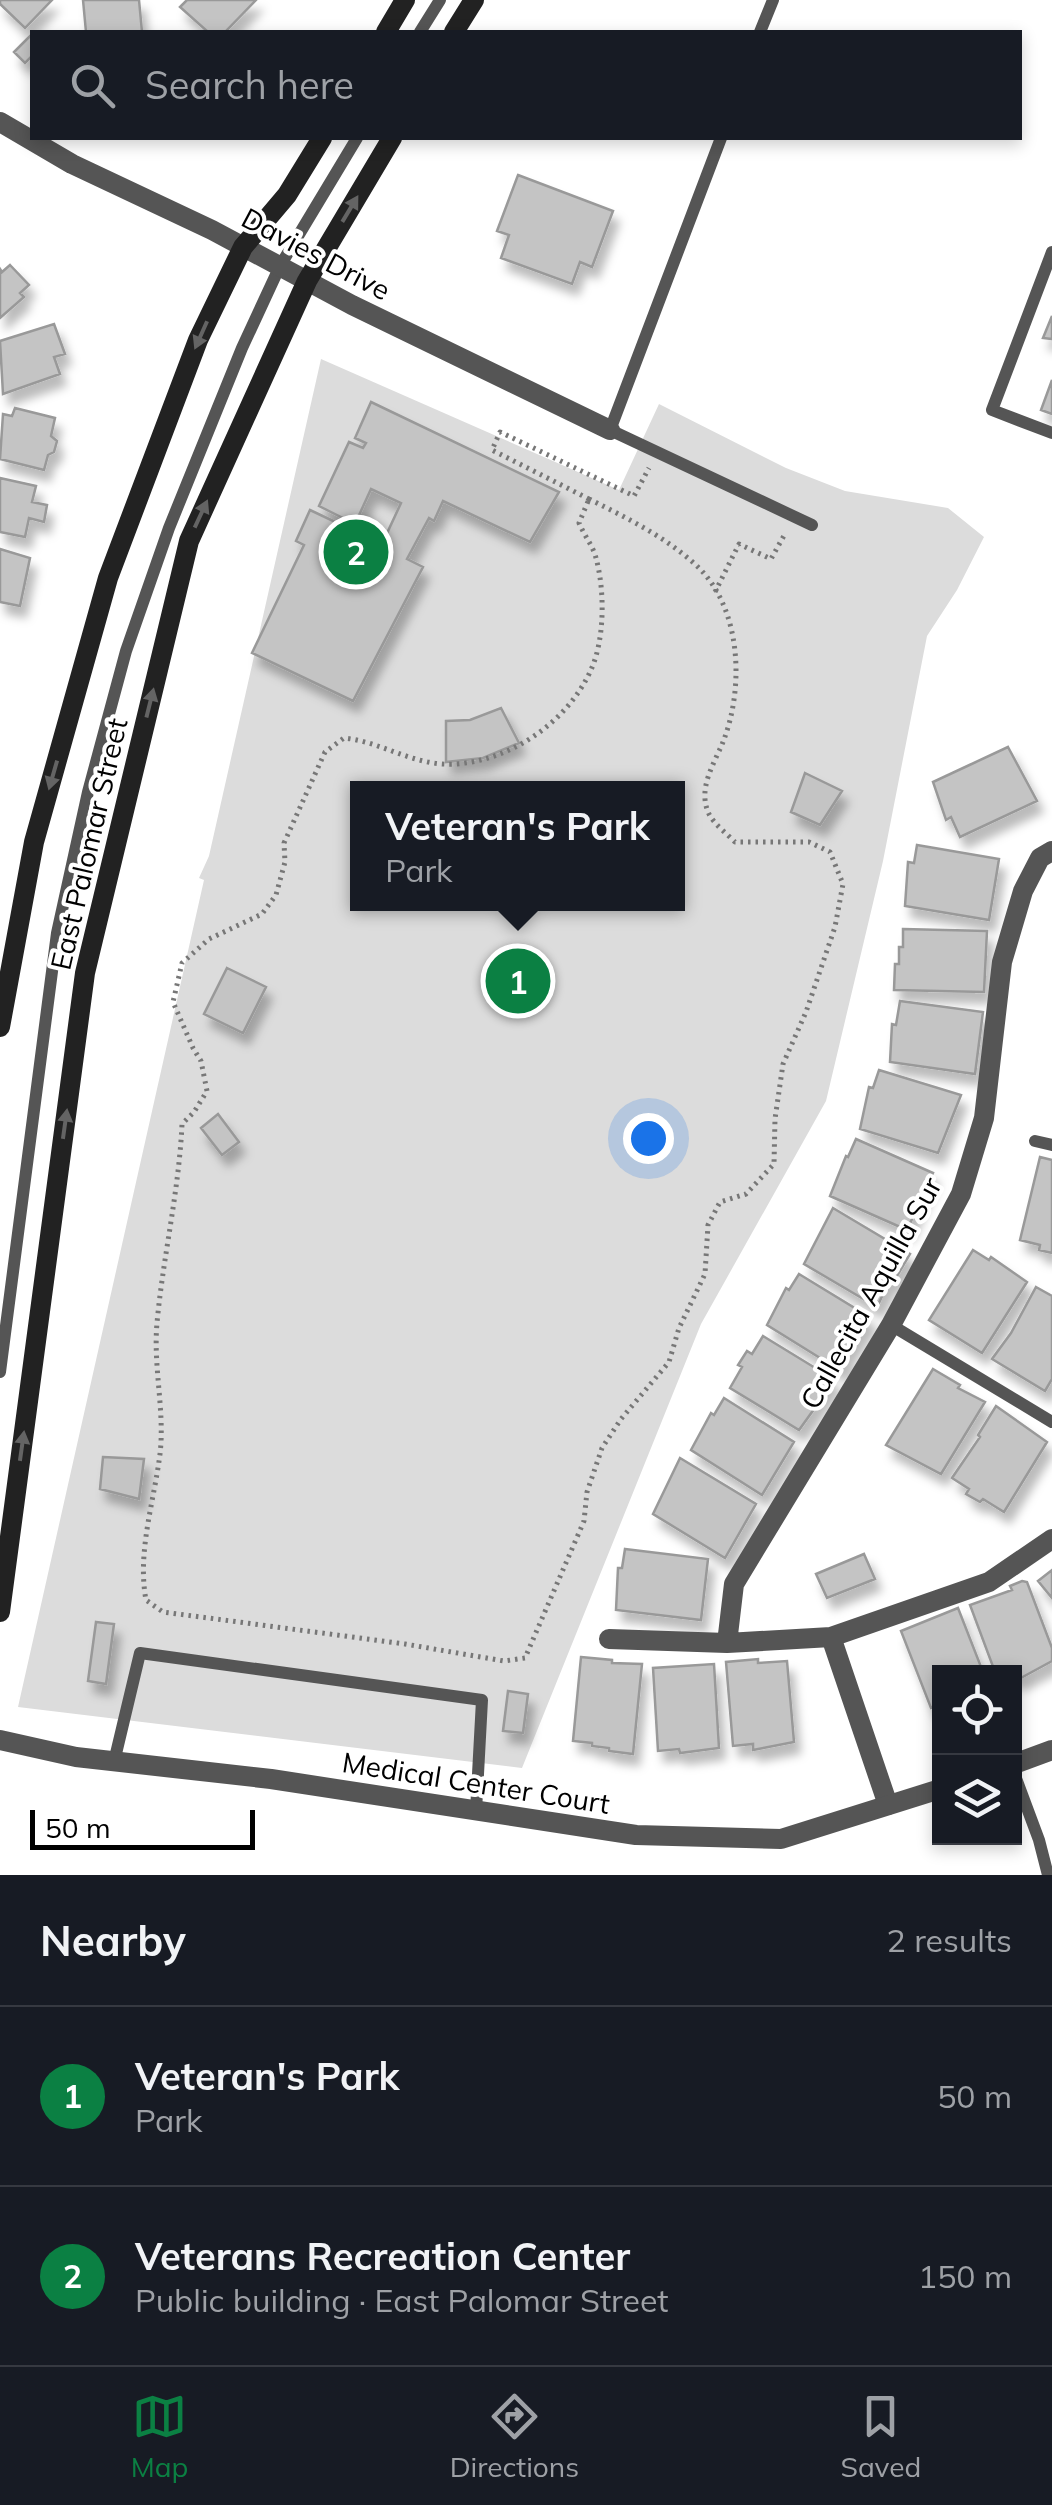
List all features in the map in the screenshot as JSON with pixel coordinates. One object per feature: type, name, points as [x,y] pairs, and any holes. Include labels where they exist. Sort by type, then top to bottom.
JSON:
[{"type":"main road","points":[[387,30],[406,0]]},
{"type":"main road","points":[[455,30],[474,0]]},
{"type":"main road","name":"East Palomar Street","points":[[0,1027],[34,842],[108,578],[198,340],[244,248],[287,196],[321,140]]},
{"type":"main road","name":"East Palomar Street","points":[[0,1612],[85,974],[189,541],[307,281],[391,140]]},
{"type":"street","name":"Davies Drive","points":[[0,122],[30,140]]},
{"type":"street","name":"Davies Drive","points":[[31,140],[72,164],[610,430]]},
{"type":"street","name":"Callecita Aquilla Sur","points":[[727,1643],[734,1584],[891,1326],[961,1194],[984,1118],[1002,962],[1023,891],[1040,858],[1052,851]]},
{"type":"street","points":[[609,1638],[727,1643],[831,1636],[988,1582],[1052,1539]]},
{"type":"street","points":[[831,1636],[888,1805]]},
{"type":"street","name":"Medical Center Court","points":[[0,1740],[76,1757],[271,1779],[636,1836],[782,1839],[932,1791]]},
{"type":"street","points":[[1022,1761],[1052,1750]]},
{"type":"lane","points":[[421,30],[440,0]]},
{"type":"lane","points":[[761,30],[773,0]]},
{"type":"lane","points":[[0,1372],[56,933],[88,792],[126,652],[168,528],[242,348],[280,266],[356,140]]},
{"type":"lane","points":[[720,140],[610,430],[812,525]]},
{"type":"lane","points":[[1052,252],[992,410],[1052,434]]},
{"type":"lane","points":[[1035,1141],[1052,1145]]},
{"type":"lane","points":[[891,1326],[1052,1422]]},
{"type":"lane","points":[[114,1762],[140,1653],[178,1658],[482,1700],[476,1811]]},
{"type":"lane","points":[[1022,1794],[1048,1875]]},
{"type":"path","points":[[589,499],[578,523],[596,556],[602,609],[599,636],[591,671],[561,712],[516,749],[470,762],[426,762],[344,738],[325,752],[284,843],[285,862],[276,896],[262,914],[209,939],[182,963],[173,1002],[201,1060],[207,1091],[182,1124],[156,1327],[160,1451],[142,1576],[146,1600],[163,1612],[504,1661],[525,1658],[584,1521],[587,1492],[602,1448],[621,1418],[668,1362],[679,1328],[706,1274],[708,1225],[720,1202],[746,1194],[774,1164],[783,1064],[830,944],[843,884],[830,852],[808,842],[735,842],[709,814],[704,788],[725,738],[736,697],[730,627],[702,572],[677,549],[589,499],[492,450],[500,432],[634,496],[658,452]]},
{"type":"path","points":[[714,592],[739,544],[771,559],[794,516]]},
{"type":"shaded area","points":[[321,359],[619,490],[659,404],[786,468],[845,491],[948,508],[984,537],[957,590],[927,636],[883,861],[826,1101],[701,1324],[522,1768],[18,1707],[204,880],[199,878],[209,856]]},
{"type":"building","points":[[0,0],[52,0],[25,28]]},
{"type":"building","points":[[83,0],[139,0],[142,30],[86,30]]},
{"type":"building","points":[[187,0],[256,0],[227,30],[206,30],[180,7]]},
{"type":"building","points":[[30,36],[30,58],[25,63],[14,52]]},
{"type":"building","points":[[518,175],[613,211],[592,267],[580,262],[572,284],[501,258],[509,235],[497,231]]},
{"type":"building","points":[[10,265],[29,285],[20,293],[24,297],[0,318],[0,269],[2,272]]},
{"type":"building","points":[[1052,316],[1052,339],[1043,338]]},
{"type":"building","points":[[54,324],[65,354],[54,357],[60,374],[3,394],[0,341]]},
{"type":"building","points":[[1052,380],[1052,414],[1041,410]]},
{"type":"building","points":[[371,402],[559,492],[530,542],[443,501],[407,559],[423,567],[353,701],[252,653],[304,545],[296,541],[310,510],[382,544],[401,503],[371,489],[355,524],[319,506],[349,442],[363,448],[366,443],[355,438]]},
{"type":"building","points":[[15,408],[55,418],[51,436],[57,441],[44,470],[0,459],[3,414],[12,416]]},
{"type":"building","points":[[0,478],[36,486],[32,502],[47,505],[44,522],[29,518],[25,537],[0,532]]},
{"type":"building","points":[[0,549],[30,558],[20,606],[0,602]]},
{"type":"building","points":[[501,708],[519,743],[483,758],[446,762],[446,721],[470,720]]},
{"type":"building","points":[[1008,747],[1037,801],[960,837],[951,817],[946,820],[933,782]]},
{"type":"building","points":[[805,773],[842,791],[820,825],[791,812]]},
{"type":"building","points":[[917,845],[999,859],[989,920],[905,906],[908,862],[914,863]]},
{"type":"building","points":[[903,929],[987,931],[984,992],[894,990]]},
{"type":"building","points":[[227,968],[266,987],[243,1033],[204,1014]]},
{"type":"building","points":[[900,1001],[983,1012],[975,1074],[890,1062],[892,1024],[896,1025]]},
{"type":"building","points":[[879,1070],[961,1095],[938,1153],[860,1129],[869,1087],[873,1088]]},
{"type":"building","points":[[218,1114],[239,1142],[222,1155],[201,1128]]},
{"type":"building","points":[[856,1139],[933,1173],[907,1230],[830,1196]]},
{"type":"building","points":[[1040,1157],[1052,1160],[1052,1253],[1020,1240]]},
{"type":"building","points":[[833,1208],[910,1254],[877,1307],[804,1264]]},
{"type":"building","points":[[973,1250],[989,1260],[991,1257],[1027,1282],[982,1353],[929,1320]]},
{"type":"building","points":[[799,1274],[871,1318],[845,1357],[848,1358],[841,1371],[767,1325],[786,1288],[789,1290]]},
{"type":"building","points":[[1036,1287],[1052,1296],[1052,1379],[1045,1391],[992,1359]]},
{"type":"building","points":[[763,1336],[835,1380],[799,1430],[730,1388],[742,1367],[738,1365],[747,1351],[752,1354]]},
{"type":"building","points":[[933,1369],[985,1402],[941,1474],[886,1445]]},
{"type":"building","points":[[724,1398],[794,1442],[762,1495],[691,1450]]},
{"type":"building","points":[[996,1406],[1047,1442],[1004,1512],[966,1494],[969,1489],[952,1478]]},
{"type":"building","points":[[103,1457],[144,1459],[139,1499],[100,1489]]},
{"type":"building","points":[[680,1458],[756,1504],[725,1558],[653,1514]]},
{"type":"building","points":[[625,1549],[708,1559],[701,1620],[616,1610],[618,1568],[622,1568]]},
{"type":"building","points":[[864,1554],[875,1579],[827,1598],[816,1574]]},
{"type":"building","points":[[1052,1570],[1052,1598],[1038,1581]]},
{"type":"building","points":[[1027,1582],[1052,1648],[1052,1661],[1022,1677],[1022,1665],[992,1665],[970,1605],[1012,1590],[1010,1586]]},
{"type":"building","points":[[958,1608],[980,1665],[932,1665],[931,1708],[901,1631]]},
{"type":"building","points":[[96,1622],[114,1624],[106,1684],[88,1681]]},
{"type":"building","points":[[581,1657],[642,1664],[633,1754],[573,1741]]},
{"type":"building","points":[[758,1659],[758,1663],[787,1661],[794,1742],[753,1750],[753,1744],[733,1746],[726,1662]]},
{"type":"building","points":[[714,1664],[719,1748],[680,1753],[679,1749],[658,1751],[653,1668]]},
{"type":"building","points":[[508,1691],[528,1694],[523,1733],[503,1731]]},
{"type":"place","name":"Veterans Recreation Center","points":[[356,552]]},
{"type":"place","name":"Veteran's Park","points":[[518,981]]}]
